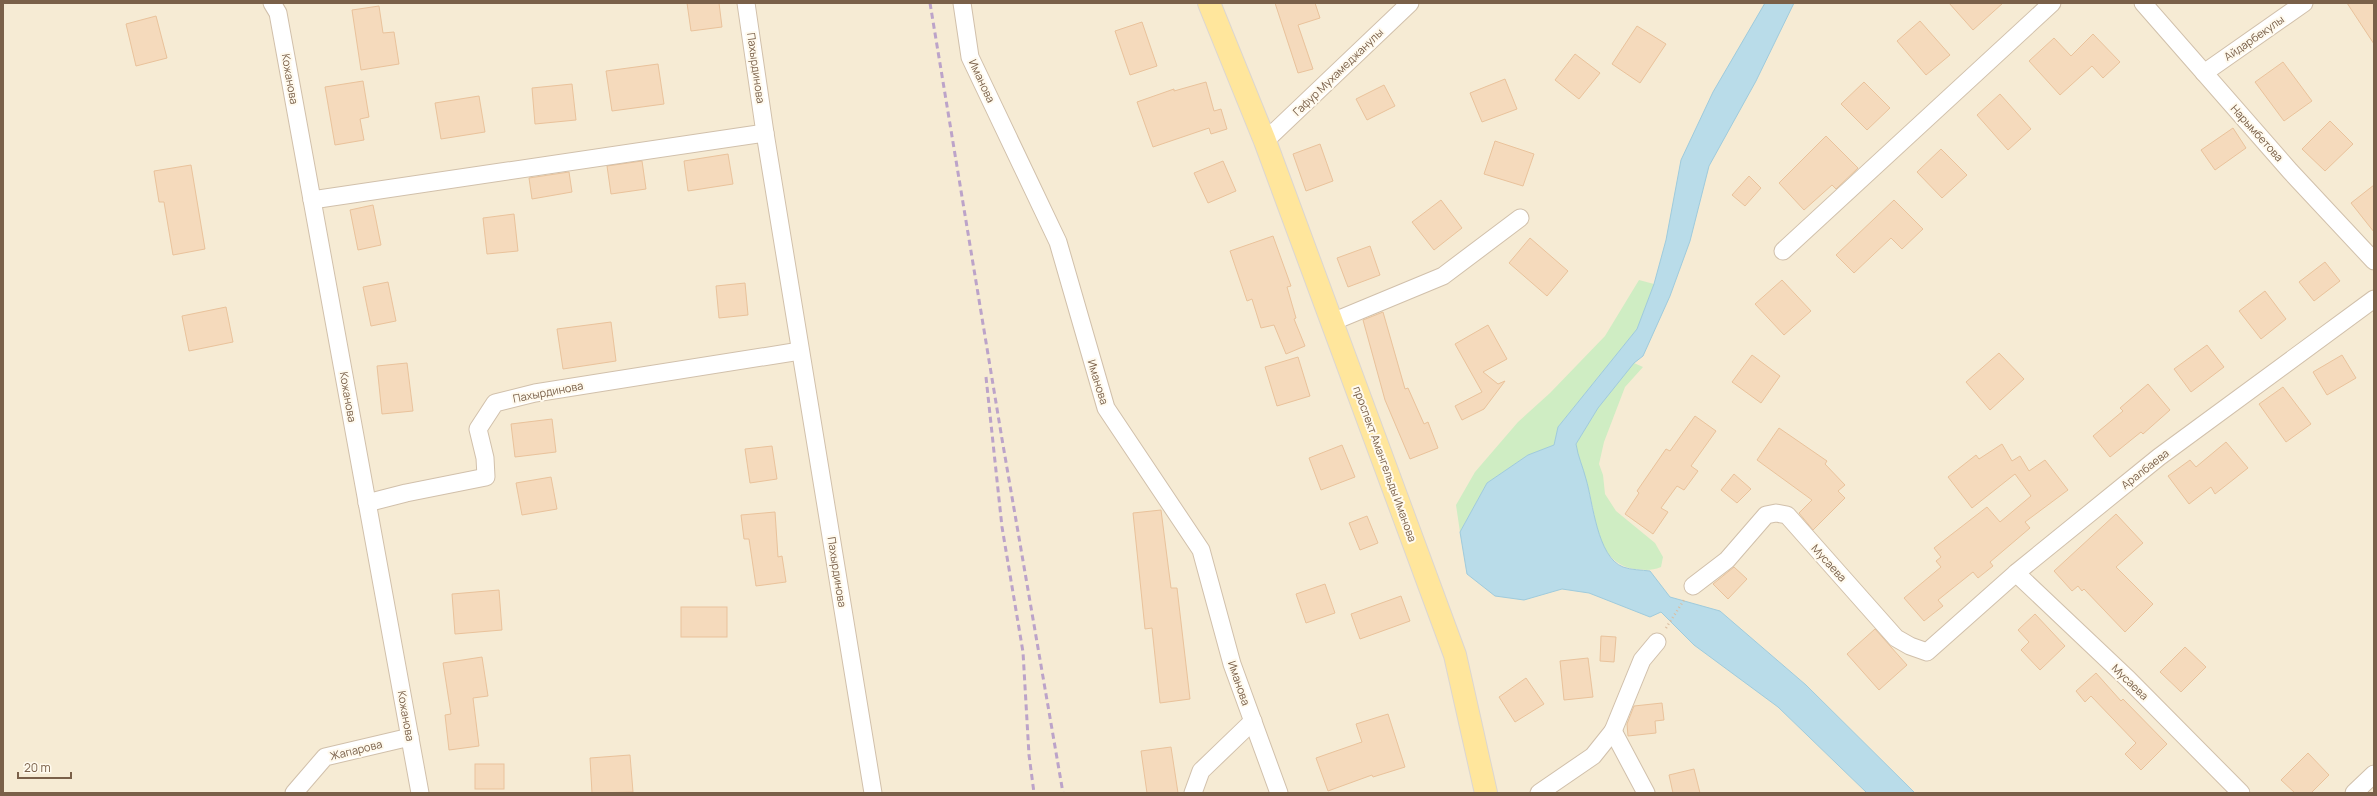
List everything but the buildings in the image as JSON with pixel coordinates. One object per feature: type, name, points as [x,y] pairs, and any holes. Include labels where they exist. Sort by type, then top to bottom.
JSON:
[{"type":"main road","points":[[1208,3],[1265,141]]},
{"type":"main road","name":"проспект Амангельды Иманова","points":[[1265,141],[1455,655],[1486,793]]},
{"type":"street","name":"Кожанова","points":[[272,3],[278,13],[420,793]]},
{"type":"street","name":"Пахырдинова","points":[[746,3],[765,133],[873,793]]},
{"type":"street","name":"Иманова","points":[[962,3],[970,57],[1058,242],[1106,408],[1201,550],[1232,664],[1278,793]]},
{"type":"street","name":"Гафур Мухамеджанулы","points":[[1265,141],[1410,3]]},
{"type":"street","points":[[1783,251],[2052,3]]},
{"type":"street","name":"Нарымбетова","points":[[2143,3],[2204,73],[2374,261]]},
{"type":"street","name":"Айдарбекулы","points":[[2204,73],[2304,3]]},
{"type":"street","points":[[312,200],[765,133]]},
{"type":"street","points":[[1332,322],[1442,276],[1520,218]]},
{"type":"street","name":"Аралбаева","points":[[1927,652],[2016,573],[2159,457],[2374,299]]},
{"type":"street","name":"Пахырдинова","points":[[367,503],[406,493],[486,477],[485,458],[478,429],[495,403],[535,393],[800,350]]},
{"type":"street","name":"Мусаева","points":[[1693,586],[1727,560],[1766,515],[1776,513],[1787,515],[1896,638],[1910,646],[1927,652]]},
{"type":"street","name":"Мусаева","points":[[2016,573],[2128,679],[2241,793]]},
{"type":"street","points":[[1539,793],[1593,756],[1613,731],[1642,660],[1657,642]]},
{"type":"street","points":[[1193,793],[1201,771],[1253,721]]},
{"type":"street","points":[[1613,731],[1646,793]]},
{"type":"street","name":"Жапарова","points":[[294,793],[325,757],[410,737]]},
{"type":"street","points":[[2354,793],[2374,774]]},
{"type":"path","points":[[1657,642],[1693,586]]},
{"type":"shaded area","points":[[3,3],[2374,3],[2374,793],[3,793]]},
{"type":"green space","points":[[1639,280],[1654,284],[1637,329],[1558,427],[1554,445],[1528,455],[1487,483],[1460,532],[1456,505],[1475,472],[1518,422],[1550,393],[1605,336]]},
{"type":"green space","points":[[1634,363],[1643,367],[1625,387],[1604,442],[1599,464],[1603,475],[1605,494],[1616,511],[1655,543],[1663,557],[1661,567],[1651,570],[1634,569],[1622,565],[1612,558],[1606,549],[1597,527],[1576,444],[1598,408]]},
{"type":"water","points":[[1765,3],[1794,3],[1756,81],[1709,166],[1690,241],[1670,296],[1643,356],[1634,363],[1598,408],[1576,444],[1586,479],[1597,528],[1607,552],[1614,561],[1626,568],[1650,571],[1670,597],[1720,611],[1806,685],[1915,793],[1867,793],[1778,707],[1694,645],[1661,612],[1650,617],[1589,593],[1562,589],[1524,600],[1495,596],[1467,574],[1460,532],[1487,483],[1528,455],[1554,445],[1558,427],[1637,329],[1654,284],[1666,240],[1681,160],[1713,92]]},
{"type":"railway","points":[[930,3],[1002,439],[1063,793]]},
{"type":"railway","points":[[986,377],[1002,527],[1023,652],[1029,755],[1034,793]]}]
